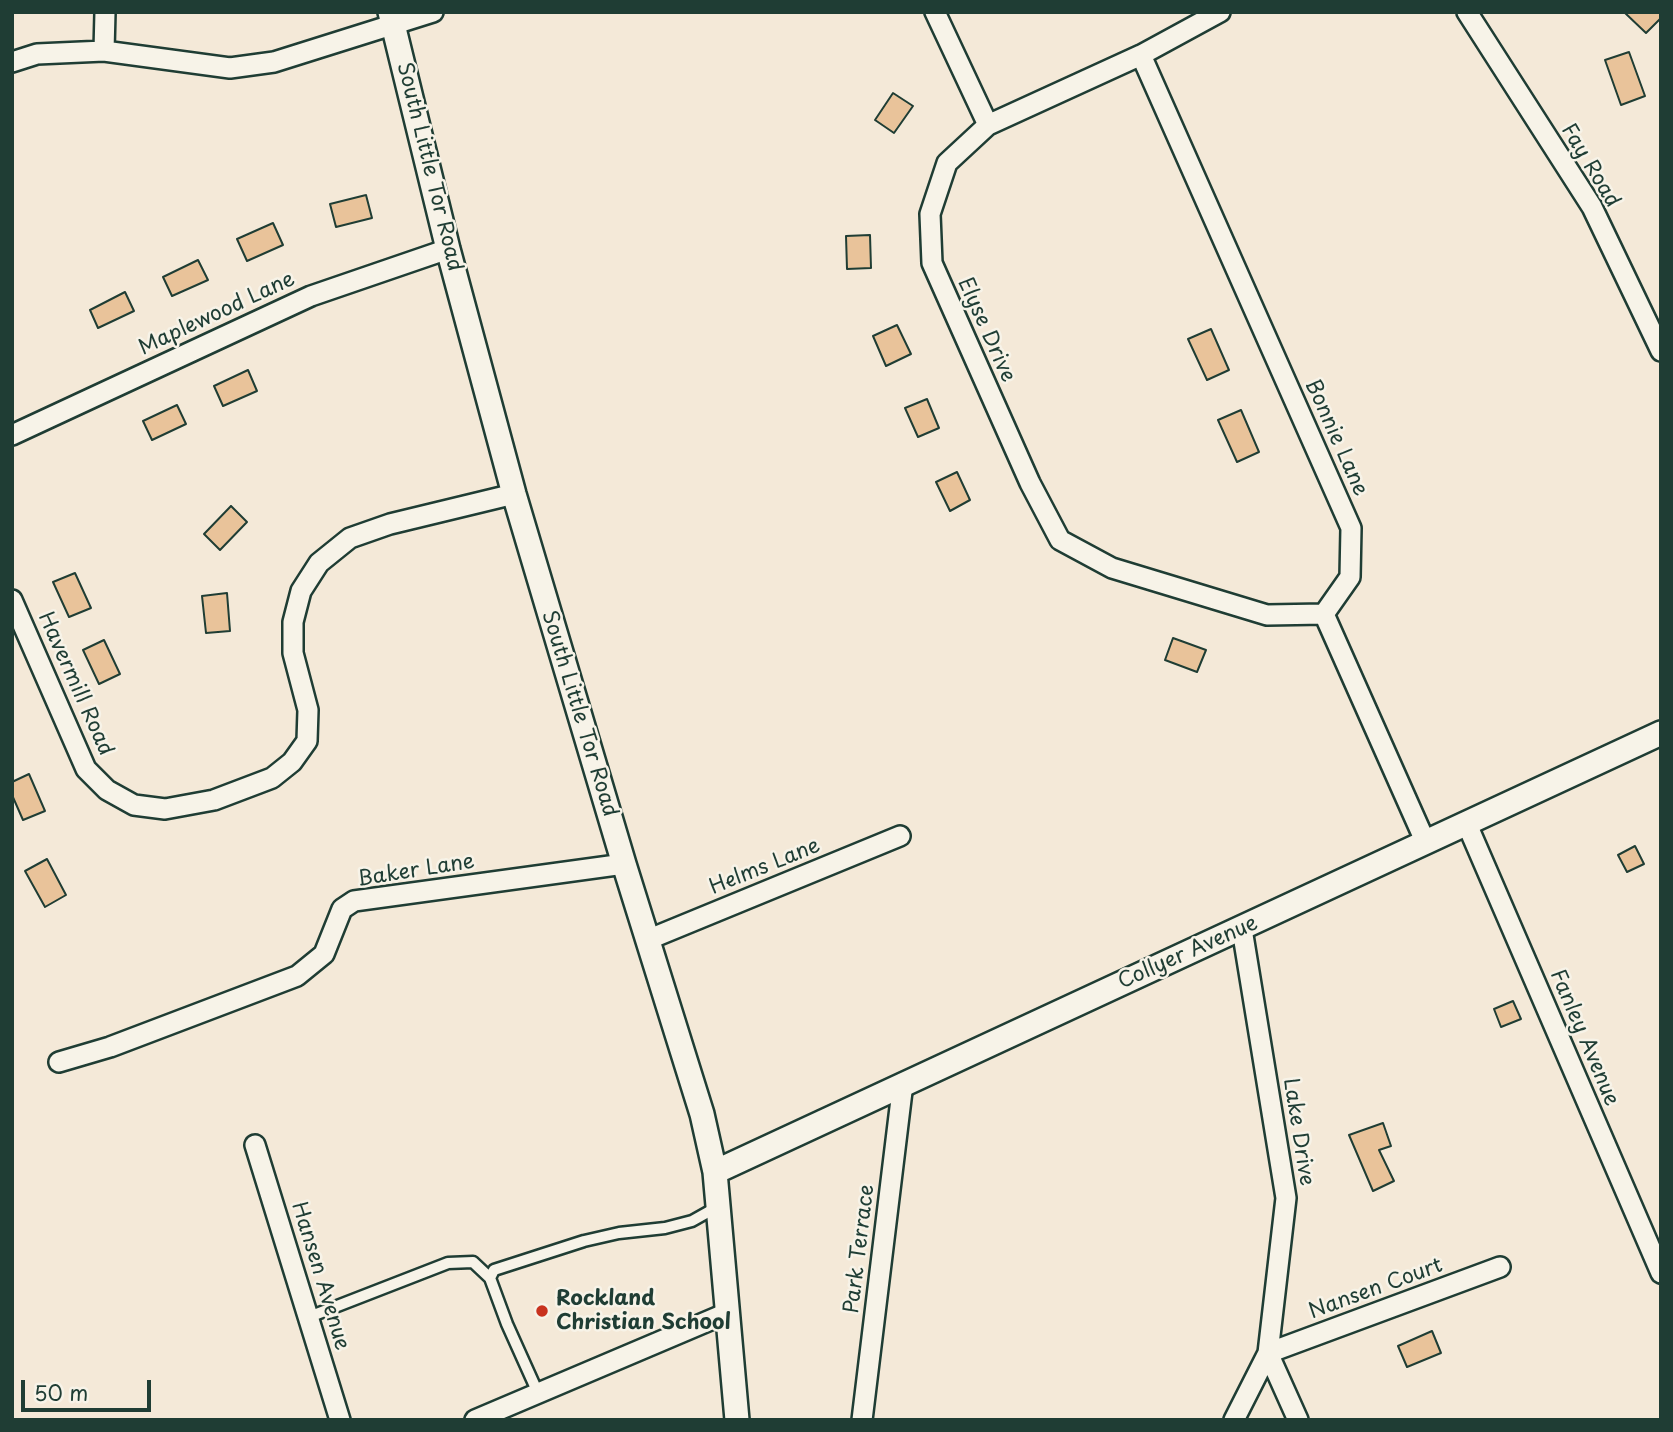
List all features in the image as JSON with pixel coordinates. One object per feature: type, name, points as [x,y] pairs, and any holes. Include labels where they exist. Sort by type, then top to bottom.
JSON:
[{"type":"street","points":[[104,51],[106,12]]},
{"type":"street","points":[[12,62],[37,54],[104,51],[230,68],[274,62],[392,18],[433,12]]},
{"type":"street","points":[[936,12],[988,125]]},
{"type":"street","name":"Elyse Drive","points":[[1220,12],[1141,55],[988,125],[947,163],[930,215],[932,263],[1030,483],[1060,540],[1112,568],[1267,615],[1324,614]]},
{"type":"street","name":"Fay Road","points":[[1467,12],[1591,207],[1661,351]]},
{"type":"street","name":"South Little Tor Road","points":[[392,18],[448,249],[514,494],[647,940],[702,1114],[715,1172],[737,1420]]},
{"type":"street","name":"Bonnie Lane","points":[[1141,55],[1351,528],[1350,577],[1324,614]]},
{"type":"street","name":"Maplewood Lane","points":[[12,435],[311,296],[448,249]]},
{"type":"street","name":"Havermill Road","points":[[12,600],[86,768],[107,790],[134,805],[165,810],[214,800],[272,778],[292,762],[307,741],[308,710],[293,653],[292,622],[301,591],[319,563],[350,538],[380,527],[514,494]]},
{"type":"street","points":[[1324,614],[1425,841]]},
{"type":"street","name":"Collyer Avenue","points":[[715,1172],[1661,733]]},
{"type":"street","name":"Fanley Avenue","points":[[1466,822],[1661,1273]]},
{"type":"street","name":"Helms Lane","points":[[647,940],[900,836]]},
{"type":"street","name":"Baker Lane","points":[[59,1062],[110,1047],[297,976],[324,954],[342,909],[354,901],[624,864]]},
{"type":"street","name":"Lake Drive","points":[[1234,1420],[1268,1353],[1286,1198],[1242,929]]},
{"type":"street","name":"Park Terrace","points":[[862,1420],[902,1083]]},
{"type":"street","name":"Hansen Avenue","points":[[255,1145],[340,1420]]},
{"type":"street","name":"Nansen Court","points":[[1268,1353],[1500,1267]]},
{"type":"street","points":[[475,1420],[727,1313]]},
{"type":"street","points":[[1268,1353],[1298,1420]]},
{"type":"lane","points":[[490,1278],[494,1270],[584,1241],[619,1233],[665,1228],[692,1221],[718,1207]]},
{"type":"lane","points":[[309,1317],[448,1263],[473,1262],[490,1278],[538,1393]]},
{"type":"building","points":[[1624,12],[1661,12],[1661,18],[1646,33]]},
{"type":"building","points":[[1629,52],[1645,96],[1621,105],[1605,60]]},
{"type":"building","points":[[893,93],[913,106],[894,133],[875,120]]},
{"type":"building","points":[[366,195],[372,218],[336,227],[330,204]]},
{"type":"building","points":[[273,223],[283,245],[247,261],[237,239]]},
{"type":"building","points":[[870,235],[871,268],[847,269],[846,236]]},
{"type":"building","points":[[198,260],[208,280],[172,296],[163,277]]},
{"type":"building","points":[[125,292],[134,311],[98,328],[90,310]]},
{"type":"building","points":[[897,325],[911,354],[886,366],[873,336]]},
{"type":"building","points":[[1211,329],[1229,370],[1207,380],[1188,339]]},
{"type":"building","points":[[248,370],[257,391],[223,406],[214,386]]},
{"type":"building","points":[[927,399],[939,428],[918,437],[905,408]]},
{"type":"building","points":[[177,405],[186,424],[152,440],[143,421]]},
{"type":"building","points":[[1241,410],[1259,452],[1237,462],[1218,420]]},
{"type":"building","points":[[957,472],[970,500],[950,511],[936,482]]},
{"type":"building","points":[[231,506],[247,522],[220,550],[204,534]]},
{"type":"building","points":[[75,573],[91,608],[69,617],[53,582]]},
{"type":"building","points":[[227,593],[230,631],[206,633],[202,596]]},
{"type":"building","points":[[1173,638],[1206,650],[1197,672],[1165,660]]},
{"type":"building","points":[[104,640],[120,674],[99,684],[83,650]]},
{"type":"building","points":[[29,774],[45,811],[23,820],[12,795],[12,782]]},
{"type":"building","points":[[1635,846],[1644,864],[1627,872],[1618,855]]},
{"type":"building","points":[[47,859],[66,895],[45,907],[25,871]]},
{"type":"building","points":[[1513,1001],[1521,1019],[1501,1027],[1494,1009]]},
{"type":"building","points":[[1383,1123],[1391,1146],[1379,1150],[1394,1181],[1373,1191],[1349,1135]]},
{"type":"building","points":[[1432,1331],[1441,1353],[1407,1367],[1398,1346]]},
{"type":"place","name":"Rockland Christian School","points":[[542,1311]]}]
